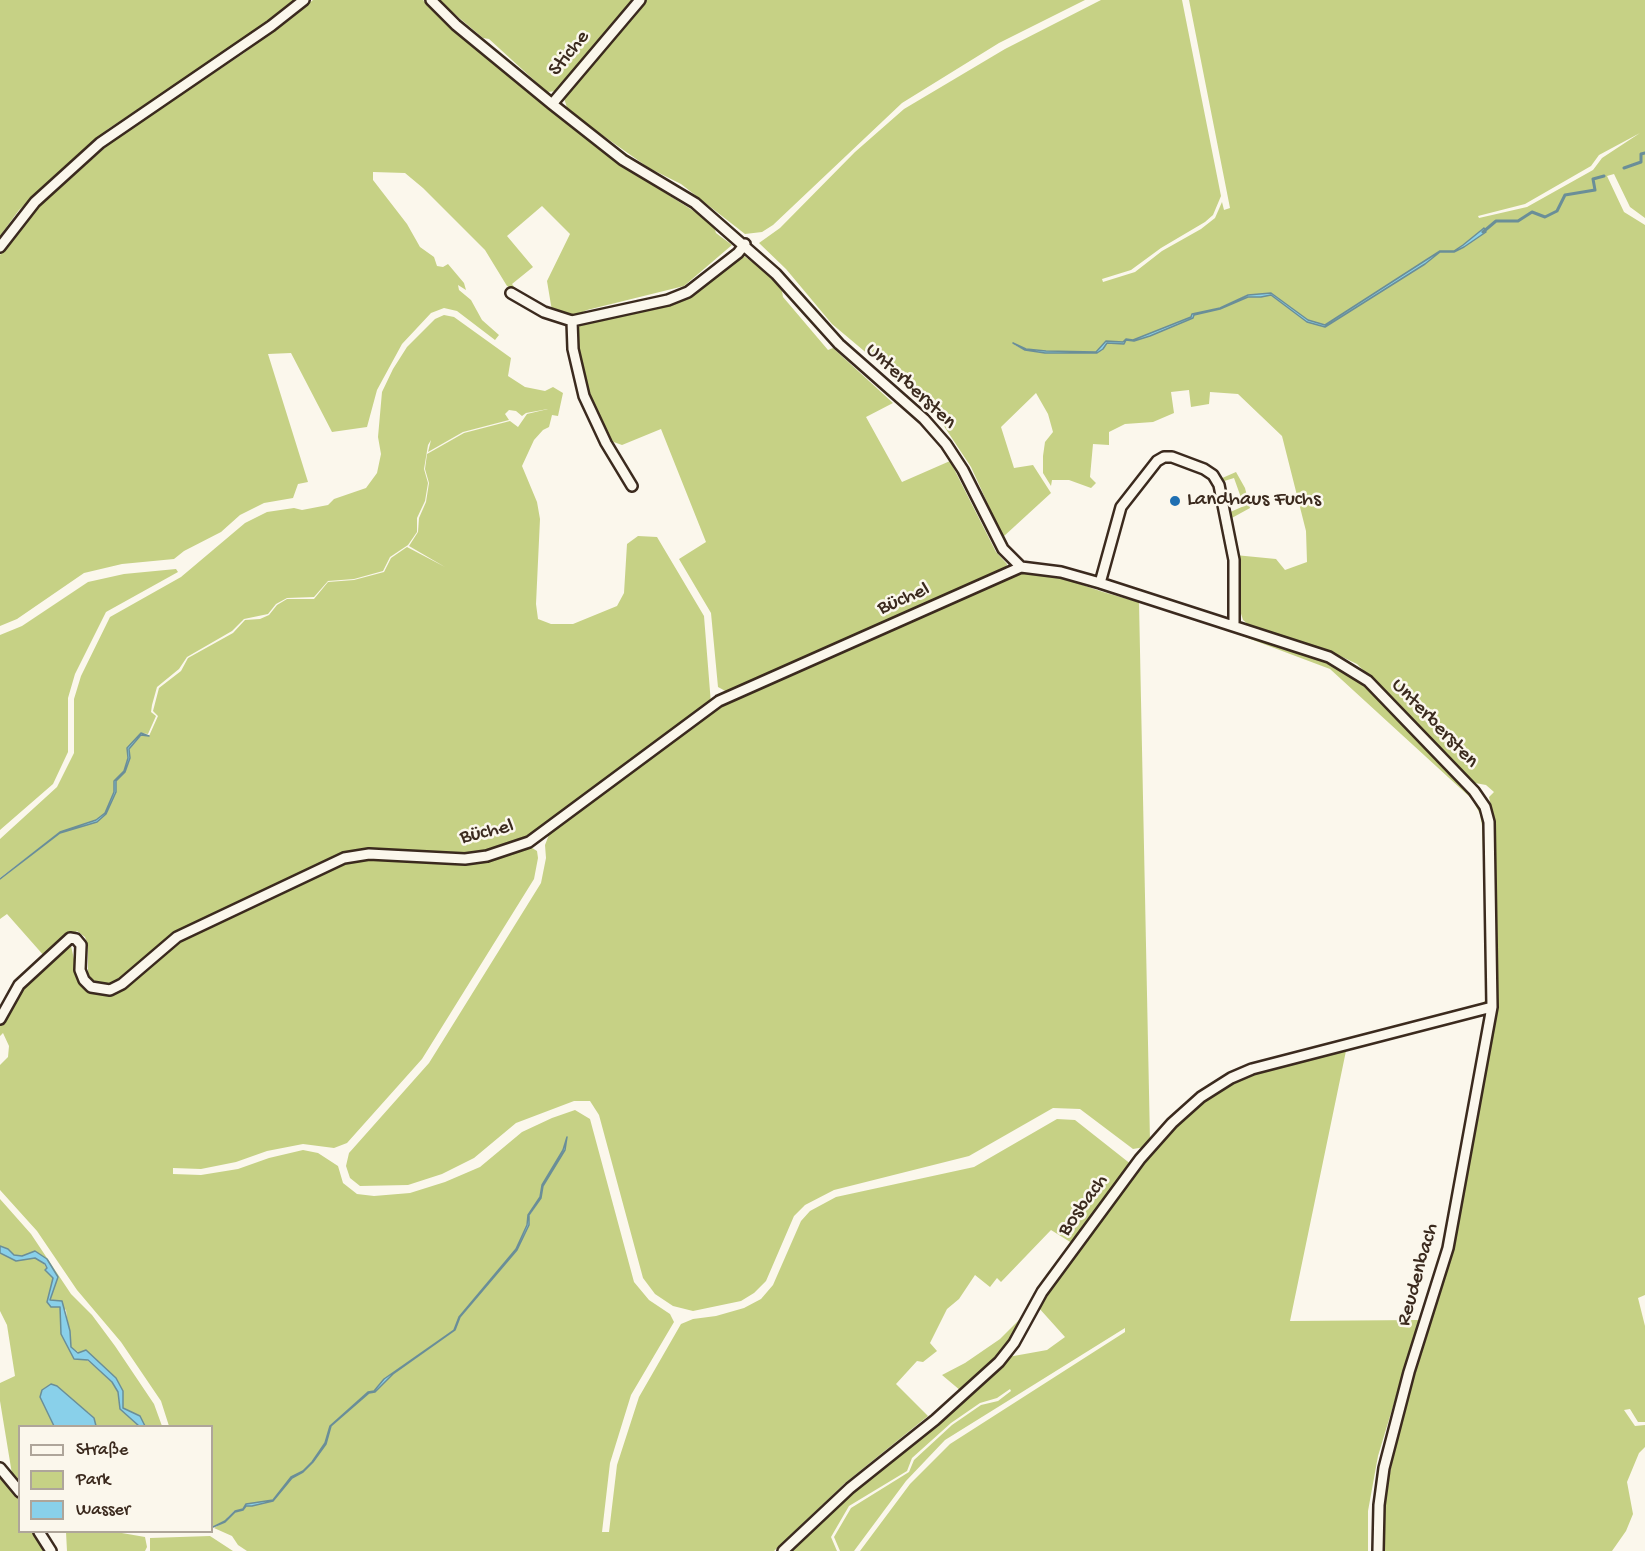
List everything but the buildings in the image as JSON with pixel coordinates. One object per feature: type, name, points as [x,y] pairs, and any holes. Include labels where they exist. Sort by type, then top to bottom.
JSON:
[{"type":"street","points":[[0,247],[35,202],[100,143],[271,26],[304,0]]},
{"type":"street","name":"Unterbersten","points":[[431,0],[456,25],[623,160],[695,203],[745,244],[776,274],[839,344],[924,419],[946,444],[963,470],[1003,549],[1020,567],[1061,572],[1234,625],[1329,657],[1368,681],[1474,790],[1485,807],[1489,822],[1492,1007]]},
{"type":"street","name":"Stiche","points":[[552,104],[640,0]]},
{"type":"street","points":[[511,293],[544,312],[572,321],[668,300],[688,292],[738,253],[745,244]]},
{"type":"street","points":[[572,321],[570,332],[585,396],[606,443],[633,486]]},
{"type":"street","points":[[1100,583],[1120,507],[1157,461],[1172,456],[1204,469],[1213,475],[1219,484],[1234,560],[1234,625]]},
{"type":"street","name":"Büchel","points":[[0,1019],[20,986],[70,938],[76,939],[81,945],[80,970],[84,980],[91,987],[110,990],[122,984],[177,937],[344,858],[369,854],[465,859],[487,856],[529,842],[719,701],[1020,567]]},
{"type":"street","name":"Bosbach","points":[[783,1551],[850,1488],[952,1406],[999,1362],[1014,1343],[1042,1292],[1140,1159],[1172,1123],[1201,1097],[1231,1078],[1252,1069],[1492,1007]]},
{"type":"street","name":"Reudenbach","points":[[1378,1551],[1379,1505],[1384,1468],[1409,1372],[1448,1248],[1492,1007]]},
{"type":"street","points":[[0,1468],[18,1490]]},
{"type":"street","points":[[40,1533],[51,1551]]},
{"type":"green space","points":[[0,0],[297,0],[237,44],[108,129],[19,210],[0,236]]},
{"type":"green space","points":[[313,0],[423,0],[495,65],[621,165],[700,215],[714,227],[716,233],[732,245],[684,286],[587,310],[572,317],[552,311],[547,281],[570,234],[542,206],[507,236],[533,267],[512,284],[521,296],[507,286],[485,250],[423,188],[405,173],[373,172],[373,180],[407,224],[420,247],[434,257],[437,266],[443,267],[448,264],[464,283],[466,290],[458,285],[459,290],[471,300],[482,320],[499,335],[495,340],[457,311],[444,308],[431,313],[402,344],[377,390],[367,427],[332,432],[291,353],[268,354],[308,482],[298,484],[293,498],[264,503],[240,515],[221,532],[184,551],[174,559],[122,564],[84,573],[17,619],[0,626],[0,255],[36,209],[116,138],[244,53]]},
{"type":"green space","points":[[438,0],[635,0],[557,91],[547,92],[489,39],[483,38]]},
{"type":"green space","points":[[645,0],[1085,0],[999,43],[902,103],[773,225],[762,232],[745,234],[681,184],[649,168],[568,111],[564,98]]},
{"type":"green space","points":[[1101,0],[1182,0],[1221,196],[1213,215],[1205,222],[1161,248],[1131,270],[1102,279],[1103,282],[1135,272],[1162,251],[1201,229],[1215,218],[1222,202],[1224,210],[1230,208],[1189,0],[1645,0],[1645,218],[1630,207],[1614,174],[1607,176],[1624,212],[1645,225],[1645,1295],[1638,1298],[1645,1326],[1645,1422],[1638,1422],[1630,1409],[1624,1410],[1635,1426],[1645,1425],[1645,1447],[1639,1453],[1627,1482],[1633,1514],[1626,1531],[1612,1551],[1380,1551],[1387,1489],[1398,1431],[1414,1363],[1447,1265],[1457,1223],[1498,1009],[1494,820],[1489,797],[1494,792],[1486,785],[1475,783],[1357,664],[1338,655],[1250,626],[1243,620],[1238,604],[1235,555],[1276,559],[1285,570],[1307,562],[1306,531],[1282,436],[1238,394],[1210,392],[1209,404],[1191,407],[1189,390],[1171,392],[1174,413],[1153,422],[1125,424],[1109,432],[1109,445],[1093,444],[1090,477],[1096,483],[1091,488],[1069,480],[1052,480],[1051,486],[1043,473],[1043,456],[1045,442],[1053,432],[1048,414],[1036,393],[1001,427],[1014,468],[1033,465],[1051,493],[1003,537],[971,467],[932,408],[832,324],[786,269],[759,243],[780,228],[855,152],[904,109],[1005,49]],"holes":[[[1640,133],[1602,158],[1593,170],[1527,207],[1479,218],[1478,216],[1525,204],[1591,166],[1599,155]],[[1440,251],[1454,251],[1440,252],[1425,264],[1325,327],[1307,322],[1271,295],[1248,297],[1220,309],[1193,315],[1193,318],[1134,341],[1126,340],[1124,344],[1107,342],[1097,353],[1045,353],[1025,350],[1013,344],[1026,349],[1046,351],[1096,352],[1106,341],[1123,342],[1126,339],[1133,340],[1192,317],[1192,314],[1220,308],[1247,295],[1271,293],[1308,320],[1325,325]]]},
{"type":"green space","points":[[740,256],[744,256],[765,271],[782,291],[783,297],[828,350],[833,348],[893,403],[866,417],[902,482],[950,461],[996,552],[1007,564],[1006,571],[729,693],[718,687],[711,613],[679,559],[706,542],[661,429],[622,445],[608,440],[589,397],[574,337],[579,325],[585,322],[690,296]]},
{"type":"green space","points":[[444,315],[454,317],[511,358],[508,376],[525,387],[545,391],[553,387],[563,393],[558,416],[552,415],[549,427],[534,440],[522,466],[537,502],[540,519],[536,604],[538,619],[551,624],[573,624],[617,606],[624,593],[627,544],[638,536],[657,537],[704,616],[711,704],[531,837],[487,853],[465,856],[362,851],[190,925],[111,985],[94,982],[88,974],[88,946],[85,937],[77,931],[45,957],[7,914],[0,919],[0,879],[60,833],[97,821],[106,814],[116,792],[116,781],[125,772],[130,758],[129,749],[142,735],[149,736],[158,716],[153,711],[159,688],[181,671],[188,658],[233,633],[245,620],[260,619],[269,615],[277,605],[287,599],[314,599],[328,582],[354,580],[384,572],[391,558],[407,547],[445,567],[409,546],[418,532],[419,518],[426,502],[429,483],[425,469],[427,454],[464,433],[510,421],[518,427],[527,414],[548,409],[526,413],[522,416],[516,411],[509,410],[505,414],[509,420],[463,432],[428,452],[431,440],[428,445],[424,469],[428,483],[425,501],[417,518],[417,532],[408,545],[390,557],[383,571],[354,579],[328,581],[314,597],[287,598],[276,604],[268,614],[244,619],[232,631],[187,657],[179,669],[157,687],[151,712],[156,716],[148,734],[141,733],[127,748],[128,758],[124,771],[114,781],[114,792],[105,813],[96,820],[60,832],[0,878],[0,839],[57,787],[74,753],[74,699],[81,676],[110,617],[181,577],[245,523],[267,512],[294,508],[302,510],[328,505],[334,499],[366,488],[377,473],[381,454],[378,437],[382,392],[407,347],[435,319]]},
{"type":"green space","points":[[1236,472],[1245,488],[1250,508],[1230,519],[1228,513],[1244,506],[1234,478],[1221,482],[1220,479]]},
{"type":"green space","points":[[176,569],[178,572],[106,612],[75,674],[68,698],[68,752],[53,784],[0,830],[0,635],[22,626],[88,582],[124,574]]},
{"type":"green space","points":[[1019,573],[1059,577],[1138,602],[1139,599],[1330,662],[1367,686],[1470,790],[1482,807],[1486,825],[1489,973],[1489,997],[1485,1004],[1479,1006],[1487,999],[1488,977],[1482,826],[1480,814],[1472,799],[1330,669],[1221,628],[1139,602],[1150,1141],[1145,1147],[1133,1149],[1080,1109],[1053,1108],[969,1156],[834,1190],[805,1205],[794,1216],[766,1281],[754,1293],[741,1301],[693,1311],[673,1306],[655,1294],[643,1278],[599,1115],[590,1101],[574,1101],[516,1123],[474,1158],[442,1174],[408,1185],[360,1186],[350,1178],[346,1166],[349,1153],[429,1063],[541,883],[546,858],[545,845],[550,832],[720,706]]},
{"type":"green space","points":[[529,846],[537,851],[538,858],[534,879],[422,1059],[347,1143],[334,1148],[303,1144],[201,1169],[173,1168],[173,1174],[201,1175],[238,1169],[269,1158],[303,1150],[318,1153],[338,1166],[343,1183],[357,1194],[374,1196],[410,1193],[445,1182],[480,1167],[522,1132],[552,1118],[575,1110],[590,1119],[634,1282],[649,1300],[670,1314],[674,1322],[631,1395],[610,1463],[602,1532],[609,1532],[617,1465],[639,1397],[681,1324],[693,1319],[716,1316],[744,1308],[761,1299],[773,1285],[801,1221],[810,1211],[836,1197],[974,1167],[1057,1119],[1075,1120],[1132,1165],[1075,1245],[1051,1230],[1001,1282],[997,1278],[990,1287],[975,1275],[959,1299],[947,1309],[930,1343],[937,1351],[923,1362],[917,1361],[896,1384],[928,1416],[845,1483],[774,1551],[247,1551],[238,1545],[232,1536],[214,1528],[225,1521],[213,1527],[213,1425],[169,1425],[161,1401],[121,1342],[77,1290],[37,1231],[0,1190],[0,1065],[8,1057],[9,1046],[3,1033],[0,1036],[0,1026],[17,993],[71,946],[76,968],[89,989],[100,994],[114,992],[194,930],[351,859],[385,858],[466,863]],"holes":[[[567,1138],[565,1150],[543,1186],[541,1198],[529,1216],[529,1225],[517,1250],[460,1317],[455,1330],[393,1374],[375,1392],[369,1393],[331,1426],[326,1444],[313,1462],[303,1472],[292,1478],[273,1501],[252,1506],[246,1505],[243,1510],[235,1512],[226,1521],[234,1511],[243,1509],[246,1504],[273,1500],[291,1477],[303,1471],[312,1462],[325,1443],[330,1426],[368,1392],[374,1391],[384,1379],[454,1330],[459,1317],[516,1249],[527,1225],[528,1215],[540,1197],[542,1185],[563,1150]]]},
{"type":"green space","points":[[1347,1046],[1290,1321],[1419,1320],[1378,1456],[1368,1511],[1368,1551],[860,1551],[910,1484],[950,1444],[1125,1332],[1125,1328],[945,1440],[906,1481],[854,1551],[840,1551],[834,1537],[851,1508],[909,1472],[914,1460],[952,1425],[981,1405],[998,1401],[1011,1391],[1010,1389],[997,1398],[980,1403],[951,1423],[912,1458],[907,1471],[849,1506],[831,1537],[837,1551],[790,1551],[853,1492],[990,1379],[1008,1357],[1047,1350],[1065,1337],[1038,1307],[1150,1151],[1172,1127],[1216,1091],[1233,1081]]},
{"type":"green space","points":[[0,1199],[31,1234],[71,1294],[92,1315],[115,1346],[154,1404],[162,1425],[144,1425],[140,1416],[123,1408],[123,1391],[116,1378],[71,1347],[66,1310],[50,1300],[58,1277],[47,1259],[35,1251],[22,1256],[14,1255],[8,1249],[0,1246]]},
{"type":"green space","points":[[0,1253],[16,1261],[35,1258],[44,1264],[53,1278],[47,1302],[60,1307],[61,1334],[74,1358],[87,1360],[112,1382],[118,1392],[120,1409],[138,1425],[95,1425],[94,1418],[88,1412],[52,1423],[54,1425],[18,1425],[18,1483],[12,1474],[0,1401],[0,1383],[15,1376],[7,1325],[0,1311]]},
{"type":"green space","points":[[1029,1310],[1010,1342],[996,1359],[961,1391],[942,1375],[965,1363],[1000,1339]]},
{"type":"green space","points":[[0,1473],[18,1499],[18,1533],[34,1533],[43,1551],[0,1551]]},
{"type":"green space","points":[[66,1533],[122,1533],[145,1537],[147,1547],[145,1551],[67,1551]]},
{"type":"green space","points":[[210,1536],[233,1551],[150,1551],[150,1538]]},
{"type":"water","points":[[1484,228],[1486,232],[1464,247],[1454,252],[1440,252],[1425,264],[1325,327],[1307,322],[1271,295],[1248,297],[1220,309],[1194,315],[1193,318],[1150,336],[1134,341],[1126,340],[1124,344],[1107,343],[1097,353],[1045,353],[1025,350],[1013,343],[1026,349],[1096,352],[1106,341],[1123,342],[1126,339],[1133,340],[1191,317],[1192,314],[1220,308],[1248,295],[1271,293],[1308,320],[1325,325],[1440,251],[1454,251]]},
{"type":"water","points":[[141,733],[149,736],[141,735],[129,749],[130,758],[125,772],[116,781],[116,792],[106,814],[97,822],[60,833],[0,879],[60,832],[96,820],[105,813],[114,792],[114,781],[124,771],[128,758],[127,748]]},
{"type":"water","points":[[567,1137],[565,1150],[543,1186],[541,1198],[529,1215],[529,1225],[517,1250],[460,1317],[455,1330],[393,1374],[375,1392],[369,1393],[331,1426],[326,1444],[313,1462],[303,1472],[292,1478],[273,1501],[246,1506],[243,1510],[235,1512],[225,1522],[213,1527],[225,1521],[235,1511],[243,1509],[246,1504],[273,1500],[291,1477],[303,1471],[312,1462],[325,1443],[330,1426],[368,1392],[374,1391],[384,1379],[454,1330],[459,1317],[516,1249],[527,1225],[528,1215],[540,1197],[542,1185],[563,1150]]},
{"type":"water","points":[[0,1246],[8,1249],[14,1255],[22,1256],[35,1251],[47,1259],[58,1277],[50,1300],[62,1301],[70,1331],[71,1347],[78,1353],[86,1350],[116,1378],[123,1391],[123,1408],[140,1416],[144,1425],[138,1425],[120,1409],[118,1392],[112,1382],[88,1360],[74,1359],[61,1334],[60,1307],[51,1307],[47,1302],[53,1278],[45,1270],[47,1268],[45,1264],[35,1258],[16,1261],[0,1253]]},
{"type":"water","points":[[51,1384],[57,1386],[94,1418],[96,1425],[54,1425],[40,1397],[42,1390]]},
{"type":"waterway","points":[[1624,168],[1641,162],[1641,154],[1645,153]]},
{"type":"waterway","points":[[1483,232],[1496,221],[1518,221],[1532,212],[1545,217],[1557,211],[1565,195],[1595,190],[1593,179],[1604,176]]},
{"type":"place","name":"Landhaus Fuchs","points":[[1175,501]]}]
